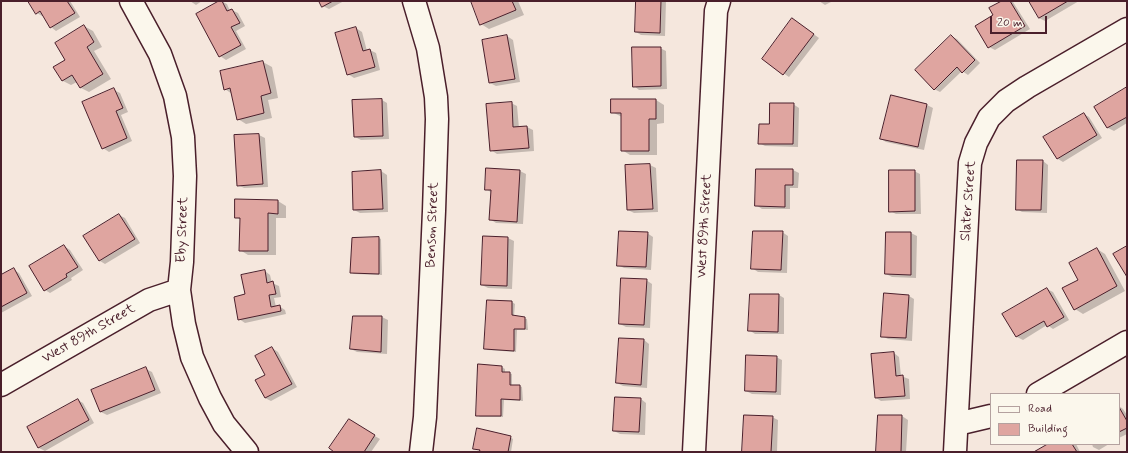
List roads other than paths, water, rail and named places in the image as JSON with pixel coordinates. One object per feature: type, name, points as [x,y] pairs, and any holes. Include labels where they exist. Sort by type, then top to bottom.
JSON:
[{"type":"street","name":"Eby Street","points":[[131,1],[160,54],[175,96],[183,137],[185,176],[182,262],[179,290],[184,324],[192,357],[210,398],[224,424],[247,452]]},
{"type":"street","name":"Benson Street","points":[[414,1],[428,48],[436,97],[437,119],[426,393],[421,452]]},
{"type":"street","name":"West 89th Street","points":[[694,452],[716,11],[719,1]]},
{"type":"street","name":"Slater Street","points":[[955,452],[970,163],[976,142],[989,118],[1006,101],[1027,87],[1127,29]]},
{"type":"street","name":"West 89th Street","points":[[1,385],[149,300],[179,290]]},
{"type":"street","points":[[1040,393],[1127,342]]},
{"type":"street","points":[[957,424],[990,416]]}]
